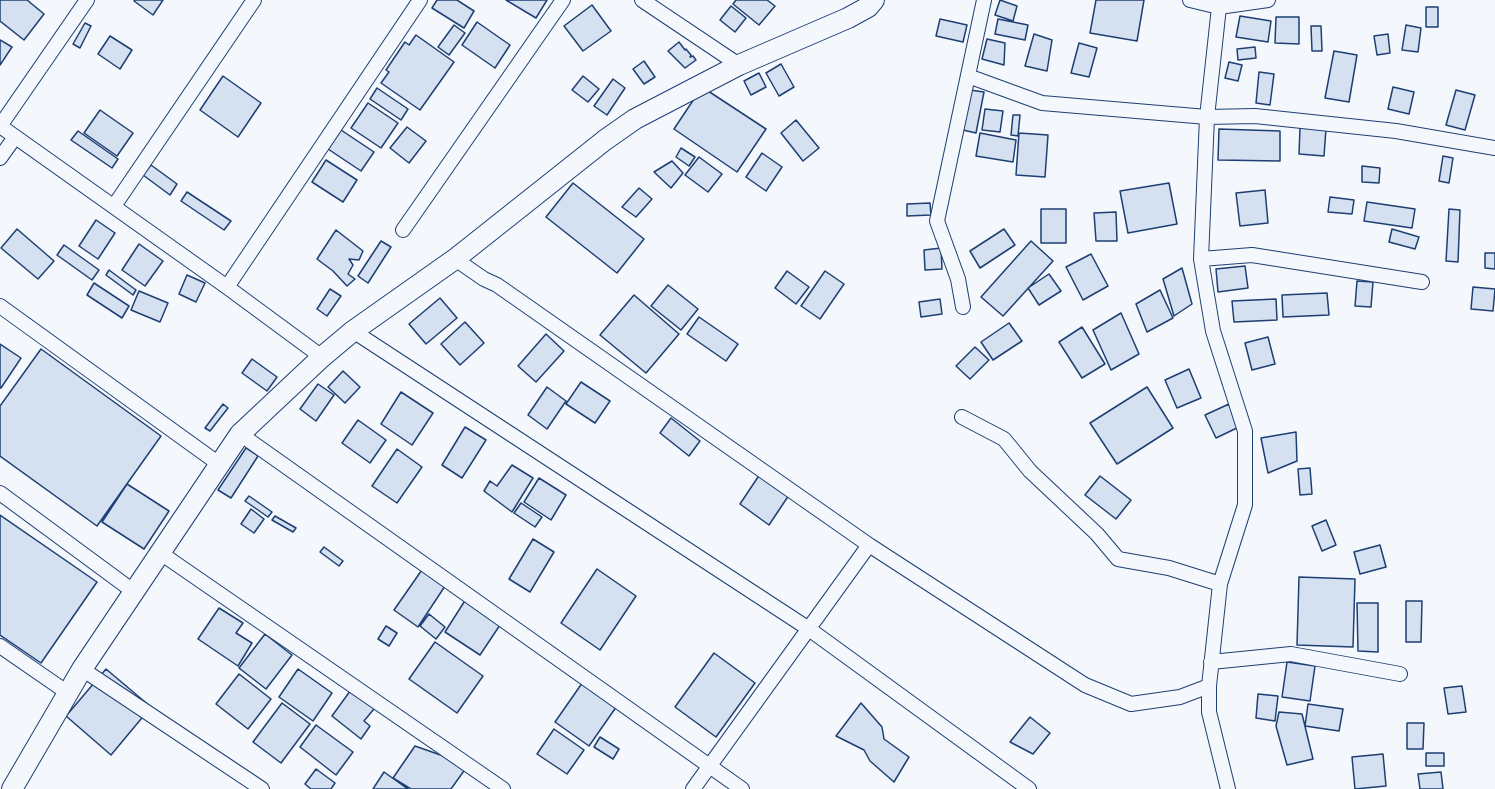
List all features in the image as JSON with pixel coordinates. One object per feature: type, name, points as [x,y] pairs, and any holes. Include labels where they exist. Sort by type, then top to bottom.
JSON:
[{"type":"main road","points":[[16,788],[82,669],[240,434],[321,357],[455,259],[605,140],[635,119],[739,65],[848,18],[868,7],[874,0]]},
{"type":"street","points":[[87,0],[0,126],[227,286],[321,357]]},
{"type":"street","points":[[114,207],[254,0]]},
{"type":"street","points":[[227,286],[420,0]]},
{"type":"street","points":[[403,230],[563,0]]},
{"type":"street","points":[[642,0],[739,65]]},
{"type":"street","points":[[963,307],[958,279],[937,221],[984,0]]},
{"type":"street","points":[[1190,0],[1220,3],[1268,0]]},
{"type":"street","points":[[1220,3],[1207,117],[1201,259],[1213,331],[1245,431],[1245,505],[1220,584],[1209,686],[1209,712],[1228,789]]},
{"type":"street","points":[[968,76],[1042,103],[1207,117],[1267,117],[1396,131],[1495,147]]},
{"type":"street","points":[[0,158],[15,137]]},
{"type":"street","points":[[1201,259],[1252,255],[1422,282]]},
{"type":"street","points":[[455,259],[497,285],[869,544],[1085,685],[1131,704],[1180,697],[1209,686]]},
{"type":"street","points":[[0,306],[219,464]]},
{"type":"street","points":[[353,332],[809,629],[1029,789]]},
{"type":"street","points":[[962,417],[1004,439],[1030,471],[1097,534],[1118,559],[1169,568],[1220,584]]},
{"type":"street","points":[[240,434],[742,789]]},
{"type":"street","points":[[0,493],[133,591]]},
{"type":"street","points":[[693,789],[869,544]]},
{"type":"street","points":[[159,552],[503,789]]},
{"type":"street","points":[[0,646],[68,693]]},
{"type":"street","points":[[1211,662],[1291,654],[1400,674]]},
{"type":"street","points":[[82,669],[262,789]]},
{"type":"building","points":[[0,0],[27,0],[44,14],[24,40],[0,21]]},
{"type":"building","points":[[135,0],[163,0],[153,15]]},
{"type":"building","points":[[437,0],[457,0],[474,11],[464,28],[432,8]]},
{"type":"building","points":[[506,0],[547,0],[536,18]]},
{"type":"building","points":[[736,0],[767,0],[775,6],[759,25],[733,4]]},
{"type":"building","points":[[1000,0],[1017,6],[1013,21],[995,15]]},
{"type":"building","points":[[1096,0],[1144,0],[1137,41],[1090,33]]},
{"type":"building","points":[[592,5],[611,31],[583,51],[564,26]]},
{"type":"building","points":[[731,6],[746,18],[735,32],[720,20]]},
{"type":"building","points":[[1426,7],[1438,7],[1438,27],[1426,27]]},
{"type":"building","points":[[1240,16],[1271,21],[1268,42],[1236,37]]},
{"type":"building","points":[[1276,17],[1299,17],[1299,44],[1275,43]]},
{"type":"building","points":[[940,19],[967,25],[963,42],[936,36]]},
{"type":"building","points":[[998,19],[1028,25],[1025,40],[995,34]]},
{"type":"building","points":[[477,22],[510,45],[495,68],[462,45]]},
{"type":"building","points":[[85,23],[91,26],[80,48],[73,44]]},
{"type":"building","points":[[454,25],[465,33],[449,55],[438,47]]},
{"type":"building","points":[[1406,25],[1421,28],[1418,52],[1402,50]]},
{"type":"building","points":[[1311,26],[1321,26],[1322,51],[1312,51]]},
{"type":"building","points":[[1034,34],[1052,40],[1047,71],[1025,66]]},
{"type":"building","points":[[1388,34],[1390,53],[1377,55],[1374,36]]},
{"type":"building","points":[[416,35],[454,62],[420,110],[381,83],[389,72],[386,70],[405,42],[409,45]]},
{"type":"building","points":[[110,36],[132,50],[120,69],[98,54]]},
{"type":"building","points":[[987,39],[1005,43],[1004,65],[982,59]]},
{"type":"building","points":[[0,40],[12,47],[0,65]]},
{"type":"building","points":[[679,42],[691,55],[690,57],[693,56],[696,60],[685,68],[668,51]]},
{"type":"building","points":[[1079,43],[1097,48],[1089,77],[1071,73]]},
{"type":"building","points":[[1255,47],[1256,58],[1238,60],[1237,49]]},
{"type":"building","points":[[1334,51],[1357,55],[1349,102],[1325,98]]},
{"type":"building","points":[[644,61],[655,77],[644,84],[633,69]]},
{"type":"building","points":[[1229,62],[1242,65],[1238,81],[1225,78]]},
{"type":"building","points":[[781,64],[794,87],[779,96],[766,73]]},
{"type":"building","points":[[1259,72],[1274,74],[1270,105],[1256,103]]},
{"type":"building","points":[[759,73],[766,87],[751,95],[744,81]]},
{"type":"building","points":[[223,76],[261,103],[238,137],[200,110]]},
{"type":"building","points":[[583,76],[599,89],[588,102],[572,90]]},
{"type":"building","points":[[613,79],[625,88],[607,115],[594,106]]},
{"type":"building","points":[[702,87],[766,129],[737,172],[674,129]]},
{"type":"building","points":[[1393,87],[1414,92],[1409,114],[1388,109]]},
{"type":"building","points":[[377,88],[408,109],[401,120],[370,99]]},
{"type":"building","points":[[970,90],[984,92],[976,133],[963,130]]},
{"type":"building","points":[[1456,90],[1475,95],[1465,130],[1446,125]]},
{"type":"building","points":[[368,103],[398,123],[381,148],[351,128]]},
{"type":"building","points":[[985,109],[1003,111],[1000,132],[982,130]]},
{"type":"building","points":[[100,110],[133,133],[117,156],[84,133]]},
{"type":"building","points":[[1013,115],[1020,115],[1018,136],[1011,135]]},
{"type":"building","points":[[796,120],[819,148],[803,161],[781,133]]},
{"type":"building","points":[[407,127],[426,141],[409,163],[390,148]]},
{"type":"building","points":[[1300,128],[1326,129],[1324,156],[1299,154]]},
{"type":"building","points":[[1219,129],[1280,131],[1280,161],[1218,160]]},
{"type":"building","points":[[341,130],[374,152],[361,171],[328,149]]},
{"type":"building","points":[[78,131],[118,159],[112,168],[71,140]]},
{"type":"building","points":[[980,133],[1016,140],[1013,162],[976,156]]},
{"type":"building","points":[[1019,133],[1048,135],[1045,177],[1016,175]]},
{"type":"building","points":[[681,148],[695,157],[689,166],[676,157]]},
{"type":"building","points":[[762,153],[782,167],[766,191],[746,177]]},
{"type":"building","points":[[1443,156],[1453,158],[1449,183],[1439,181]]},
{"type":"building","points":[[699,157],[722,174],[708,192],[685,175]]},
{"type":"building","points":[[326,160],[357,180],[343,202],[312,182]]},
{"type":"building","points":[[672,161],[683,173],[671,188],[654,172]]},
{"type":"building","points":[[151,165],[177,184],[170,195],[143,175]]},
{"type":"building","points":[[1362,166],[1380,168],[1379,183],[1362,182]]},
{"type":"building","points":[[573,183],[644,239],[617,273],[546,217]]},
{"type":"building","points":[[1169,183],[1177,224],[1128,233],[1120,191]]},
{"type":"building","points":[[639,188],[652,199],[636,217],[622,207]]},
{"type":"building","points":[[1265,190],[1268,223],[1240,226],[1236,193]]},
{"type":"building","points":[[187,192],[231,221],[224,230],[181,201]]},
{"type":"building","points":[[1330,197],[1354,200],[1352,214],[1328,212]]},
{"type":"building","points":[[1367,202],[1415,209],[1412,228],[1364,221]]},
{"type":"building","points":[[930,203],[931,215],[907,216],[907,204]]},
{"type":"building","points":[[1041,209],[1066,209],[1066,243],[1041,243]]},
{"type":"building","points":[[1449,209],[1460,210],[1458,262],[1446,261]]},
{"type":"building","points":[[1116,212],[1117,241],[1096,241],[1094,213]]},
{"type":"building","points":[[96,220],[115,233],[98,259],[79,246]]},
{"type":"building","points":[[17,229],[54,261],[38,279],[1,248]]},
{"type":"building","points":[[1004,229],[1015,245],[980,268],[970,251]]},
{"type":"building","points":[[1392,229],[1419,237],[1415,249],[1389,242]]},
{"type":"building","points":[[336,230],[363,251],[359,260],[349,259],[353,265],[348,274],[355,279],[347,286],[317,259]]},
{"type":"building","points":[[381,241],[391,247],[368,283],[358,276]]},
{"type":"building","points":[[1031,241],[1053,261],[1003,316],[981,297]]},
{"type":"building","points":[[139,244],[163,261],[145,286],[122,270]]},
{"type":"building","points":[[64,245],[99,270],[92,280],[57,255]]},
{"type":"building","points":[[941,248],[942,269],[925,270],[924,250]]},
{"type":"building","points":[[1485,253],[1495,253],[1495,269],[1485,268]]},
{"type":"building","points":[[1091,254],[1108,286],[1083,300],[1066,267]]},
{"type":"building","points":[[1245,266],[1248,288],[1218,292],[1216,269]]},
{"type":"building","points":[[1182,268],[1192,304],[1174,316],[1163,279]]},
{"type":"building","points":[[109,270],[136,290],[133,295],[106,275]]},
{"type":"building","points":[[787,271],[809,287],[796,304],[775,288]]},
{"type":"building","points":[[825,271],[844,284],[820,319],[801,306]]},
{"type":"building","points":[[1049,274],[1061,291],[1039,305],[1028,288]]},
{"type":"building","points":[[187,275],[205,283],[196,302],[179,294]]},
{"type":"building","points":[[1357,281],[1373,282],[1371,307],[1355,306]]},
{"type":"building","points":[[94,283],[129,306],[122,318],[87,295]]},
{"type":"building","points":[[668,285],[698,309],[681,330],[651,306]]},
{"type":"building","points":[[1473,287],[1495,289],[1493,311],[1471,309]]},
{"type":"building","points":[[330,289],[341,296],[327,316],[317,309]]},
{"type":"building","points":[[1160,290],[1173,318],[1147,332],[1136,304]]},
{"type":"building","points":[[139,291],[168,303],[160,322],[131,310]]},
{"type":"building","points":[[1327,293],[1329,315],[1283,317],[1282,295]]},
{"type":"building","points":[[634,295],[679,334],[646,373],[600,335]]},
{"type":"building","points":[[440,298],[457,318],[426,344],[409,324]]},
{"type":"building","points":[[940,299],[942,314],[921,317],[919,302]]},
{"type":"building","points":[[1276,299],[1277,320],[1234,322],[1232,301]]},
{"type":"building","points":[[1121,313],[1139,354],[1111,370],[1093,330]]},
{"type":"building","points":[[699,317],[738,344],[726,361],[687,334]]},
{"type":"building","points":[[465,322],[484,343],[460,365],[441,344]]},
{"type":"building","points":[[1009,323],[1022,341],[993,360],[981,342]]},
{"type":"building","points":[[1082,327],[1105,364],[1082,378],[1059,342]]},
{"type":"building","points":[[546,334],[564,351],[536,382],[518,366]]},
{"type":"building","points":[[1268,337],[1275,364],[1252,370],[1245,343]]},
{"type":"building","points":[[0,344],[21,358],[1,388],[0,388]]},
{"type":"building","points":[[975,347],[989,360],[970,379],[956,366]]},
{"type":"building","points":[[41,349],[161,436],[97,526],[0,456],[0,406]]},
{"type":"building","points":[[252,359],[277,377],[267,391],[242,373]]},
{"type":"building","points":[[1189,369],[1201,398],[1177,408],[1165,380]]},
{"type":"building","points":[[343,371],[360,387],[345,403],[328,387]]},
{"type":"building","points":[[581,382],[610,401],[595,423],[566,404]]},
{"type":"building","points":[[318,384],[334,395],[316,421],[300,409]]},
{"type":"building","points":[[547,387],[566,401],[547,429],[528,415]]},
{"type":"building","points":[[1147,387],[1173,428],[1117,464],[1090,423]]},
{"type":"building","points":[[401,392],[433,413],[412,445],[381,424]]},
{"type":"building","points":[[223,404],[228,408],[210,431],[205,428]]},
{"type":"building","points":[[1229,404],[1239,427],[1216,438],[1205,415]]},
{"type":"building","points":[[671,418],[700,441],[689,456],[660,433]]},
{"type":"building","points":[[358,420],[386,440],[370,463],[342,443]]},
{"type":"building","points":[[465,427],[486,440],[462,478],[442,465]]},
{"type":"building","points":[[1296,432],[1297,461],[1268,473],[1261,438]]},
{"type":"building","points":[[246,448],[258,456],[231,498],[218,490]]},
{"type":"building","points":[[397,449],[422,467],[397,503],[372,486]]},
{"type":"building","points":[[512,465],[533,478],[512,512],[484,491],[490,481],[497,486]]},
{"type":"building","points":[[1310,468],[1312,494],[1300,495],[1298,469]]},
{"type":"building","points":[[762,471],[791,492],[769,525],[740,504]]},
{"type":"building","points":[[1100,476],[1131,500],[1116,519],[1085,495]]},
{"type":"building","points":[[539,478],[566,495],[551,520],[524,502]]},
{"type":"building","points":[[127,484],[169,511],[144,549],[102,522]]},
{"type":"building","points":[[249,496],[272,512],[268,517],[245,501]]},
{"type":"building","points":[[521,503],[542,517],[535,527],[514,513]]},
{"type":"building","points":[[251,509],[264,519],[254,533],[241,524]]},
{"type":"building","points":[[0,515],[97,582],[41,663],[0,635]]},
{"type":"building","points":[[275,516],[296,528],[293,532],[272,520]]},
{"type":"building","points":[[1326,520],[1336,545],[1322,551],[1312,526]]},
{"type":"building","points":[[533,539],[554,552],[530,592],[509,579]]},
{"type":"building","points":[[1380,545],[1386,567],[1360,574],[1354,552]]},
{"type":"building","points":[[324,547],[343,561],[339,566],[320,552]]},
{"type":"building","points":[[426,564],[449,580],[418,627],[394,610]]},
{"type":"building","points":[[597,569],[636,596],[600,650],[561,623]]},
{"type":"building","points":[[1299,577],[1355,579],[1353,647],[1297,645]]},
{"type":"building","points":[[466,599],[502,622],[480,655],[445,632]]},
{"type":"building","points":[[1406,601],[1422,601],[1421,642],[1406,642]]},
{"type":"building","points":[[1357,603],[1378,603],[1378,652],[1358,651]]},
{"type":"building","points":[[219,608],[243,623],[236,633],[252,643],[238,666],[198,639]]},
{"type":"building","points":[[429,614],[445,627],[436,639],[420,626]]},
{"type":"building","points":[[386,626],[397,633],[389,646],[378,639]]},
{"type":"building","points":[[265,634],[292,655],[266,689],[239,668]]},
{"type":"building","points":[[435,642],[483,676],[457,713],[409,679]]},
{"type":"building","points":[[714,653],[755,683],[716,737],[675,707]]},
{"type":"building","points":[[1287,662],[1315,666],[1310,701],[1282,697]]},
{"type":"building","points":[[106,669],[151,707],[111,755],[66,716]]},
{"type":"building","points":[[298,669],[332,693],[313,721],[279,697]]},
{"type":"building","points":[[239,674],[271,699],[248,729],[216,704]]},
{"type":"building","points":[[585,679],[619,703],[589,746],[555,722]]},
{"type":"building","points":[[1462,686],[1466,712],[1448,714],[1444,688]]},
{"type":"building","points":[[353,687],[378,704],[364,721],[370,726],[361,739],[332,716]]},
{"type":"building","points":[[1258,694],[1278,696],[1275,721],[1256,718]]},
{"type":"building","points":[[282,703],[310,724],[281,763],[253,742]]},
{"type":"building","points":[[861,703],[882,727],[884,739],[909,757],[894,782],[870,761],[864,750],[836,736]]},
{"type":"building","points":[[1308,704],[1343,709],[1339,731],[1305,726]]},
{"type":"building","points":[[1279,712],[1302,714],[1313,759],[1287,765],[1276,726]]},
{"type":"building","points":[[1030,717],[1050,733],[1033,754],[1010,742]]},
{"type":"building","points":[[1407,723],[1424,723],[1423,749],[1407,749]]},
{"type":"building","points":[[316,725],[353,752],[336,775],[300,747]]},
{"type":"building","points":[[554,729],[584,750],[567,774],[537,754]]},
{"type":"building","points":[[600,737],[619,749],[613,759],[594,747]]},
{"type":"building","points":[[415,746],[449,758],[466,768],[451,789],[411,789],[393,778]]},
{"type":"building","points":[[1426,753],[1444,753],[1444,766],[1426,766]]},
{"type":"building","points":[[1383,754],[1386,786],[1355,789],[1352,757]]},
{"type":"building","points":[[316,769],[335,783],[331,789],[311,789],[305,784]]},
{"type":"building","points":[[384,772],[408,789],[373,789]]},
{"type":"building","points":[[1441,772],[1443,789],[1420,789],[1418,774]]}]
